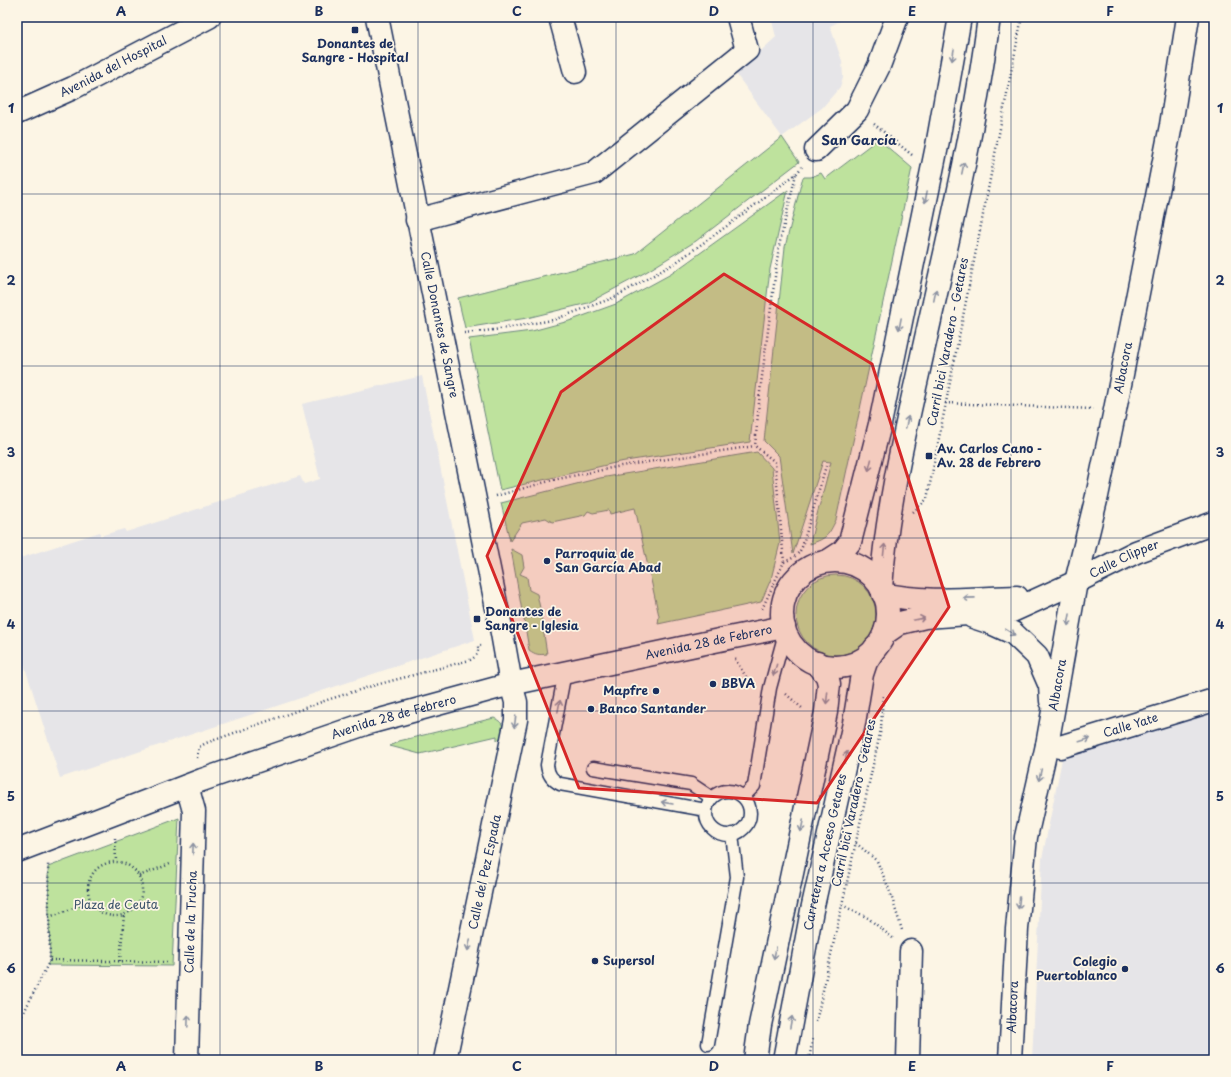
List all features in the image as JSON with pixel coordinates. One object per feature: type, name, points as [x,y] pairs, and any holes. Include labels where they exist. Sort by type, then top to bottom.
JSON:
[{"type":"street","name":"Avenida del Hospital","points":[[17,113],[73,88],[209,17]]},
{"type":"street","name":"Calle Donantes de Sangre","points":[[377,17],[417,220],[476,502],[511,684]]},
{"type":"street","points":[[560,17],[575,72]]},
{"type":"street","points":[[417,220],[594,173],[747,50],[738,17]]},
{"type":"street","points":[[816,150],[857,110],[879,66],[897,17]]},
{"type":"street","points":[[828,561],[841,561],[853,564],[865,570],[874,578],[882,591],[886,600],[888,613],[887,626],[879,641],[866,657],[848,664],[829,666],[806,658],[796,649],[785,630],[782,614],[784,602],[788,590],[795,579],[809,568],[828,561],[842,552],[850,542],[880,424],[932,171],[960,17]]},
{"type":"street","points":[[882,591],[885,545],[900,455],[965,158],[985,50],[989,17]]},
{"type":"street","name":"Albacora","points":[[1010,1060],[1017,929],[1026,837],[1047,745],[1076,582],[1097,496],[1115,410],[1171,125],[1188,17]]},
{"type":"street","name":"Calle Clipper","points":[[879,641],[900,623],[925,617],[1012,611],[1036,598],[1076,582],[1136,552],[1214,523]]},
{"type":"street","name":"Calle Clipper","points":[[882,591],[896,596],[916,598],[1036,598]]},
{"type":"street","name":"Albacora","points":[[960,615],[991,623],[1013,633],[1037,656],[1050,686],[1052,718]]},
{"type":"street","name":"Avenida 28 de Febrero","points":[[17,851],[187,786],[365,724],[511,684],[565,672],[785,630]]},
{"type":"street","name":"Carretera a Acceso Getares","points":[[784,1060],[812,910],[854,723],[862,674],[866,662],[879,641]]},
{"type":"street","points":[[755,1060],[760,1025],[826,712],[829,684],[827,676],[817,663]]},
{"type":"street","name":"Calle del Pez Espada","points":[[445,1060],[516,720],[516,702],[511,684]]},
{"type":"street","name":"Calle Yate","points":[[1047,745],[1060,747],[1214,700]]},
{"type":"street","name":"Calle de la Trucha","points":[[187,786],[194,811],[187,1060]]},
{"type":"street","points":[[908,1060],[910,951]]},
{"type":"lane","points":[[743,796],[754,786],[770,688],[785,630]]},
{"type":"lane","points":[[565,672],[547,765],[550,777],[555,782],[706,810]]},
{"type":"lane","points":[[594,768],[691,784],[712,798]]},
{"type":"lane","points":[[730,790],[743,796],[750,808],[748,822],[744,828],[732,834],[718,833],[708,823],[706,810],[707,803],[717,793],[724,791],[730,790]]},
{"type":"lane","points":[[708,1044],[737,877],[732,834]]},
{"type":"path","name":"Carril bici Varadero - Getares","points":[[912,513],[926,499],[1022,17]]},
{"type":"path","points":[[857,110],[932,171]]},
{"type":"path","points":[[441,334],[494,330],[553,320],[613,298],[680,259],[727,226],[796,174],[816,150]]},
{"type":"path","points":[[754,446],[779,246],[796,174]]},
{"type":"path","points":[[946,403],[1115,410]]},
{"type":"path","points":[[476,502],[553,480],[621,466],[754,446],[775,462],[784,562],[760,613]]},
{"type":"path","points":[[784,562],[799,554],[826,466]]},
{"type":"path","name":"Carril bici Varadero - Getares","points":[[815,1026],[881,729],[884,692]]},
{"type":"path","points":[[115,837],[116,861]]},
{"type":"path","points":[[856,842],[877,861],[910,951]]},
{"type":"path","points":[[139,876],[193,856]]},
{"type":"path","points":[[17,1026],[50,960],[48,861]]},
{"type":"path","points":[[116,861],[125,863],[133,868],[139,876],[142,885],[142,894],[138,903],[132,910],[124,915],[114,916],[105,914],[96,909],[90,902],[87,893],[88,883],[91,875],[98,867],[106,863],[116,861]]},
{"type":"path","points":[[49,917],[90,902]]},
{"type":"path","points":[[842,905],[868,918],[910,951]]},
{"type":"path","points":[[120,961],[124,915]]},
{"type":"path","points":[[50,960],[190,962]]},
{"type":"path","points":[[809,1060],[814,1033]]},
{"type":"highlighted area","points":[[724,274],[872,364],[949,607],[817,803],[579,788],[487,556],[561,392]]},
{"type":"shaded area","points":[[771,17],[848,17],[830,26],[842,61],[843,77],[840,87],[822,108],[782,137],[736,74],[776,37]]},
{"type":"shaded area","points":[[422,376],[475,640],[60,778],[17,642],[17,559],[100,532],[100,536],[124,529],[126,532],[300,476],[304,484],[320,479],[302,404]]},
{"type":"shaded area","name":"Colegio Puertoblanco","points":[[1214,709],[1214,1060],[1032,1060],[1042,859],[1063,754]]},
{"type":"green space","points":[[782,137],[799,162],[696,241],[646,272],[588,303],[527,318],[465,328],[458,298],[635,254]]},
{"type":"green space","points":[[878,139],[912,168],[836,520],[831,530],[824,538],[810,544],[831,462],[823,461],[793,554],[779,456],[764,441],[785,247],[804,177],[811,177],[821,173],[825,179]]},
{"type":"green space","points":[[788,190],[770,269],[750,442],[619,462],[500,490],[469,339],[532,331],[569,321],[616,304],[671,274]]},
{"type":"green space","points":[[757,452],[772,468],[780,543],[771,579],[761,602],[658,624],[659,616],[635,508],[610,514],[609,510],[593,513],[588,511],[585,515],[552,522],[546,518],[522,523],[510,541],[501,503],[600,478]]},
{"type":"green space","points":[[511,549],[522,555],[524,567],[520,574],[527,577],[529,590],[537,594],[540,608],[539,612],[525,614],[522,611]]},
{"type":"green space","points":[[836,575],[851,578],[864,587],[873,600],[876,615],[873,630],[864,643],[851,652],[836,655],[821,652],[808,643],[799,630],[796,615],[799,600],[808,587],[821,578]]},
{"type":"green space","points":[[541,615],[547,654],[534,653],[529,650],[524,619]]},
{"type":"green space","points":[[494,718],[502,724],[503,727],[501,739],[497,740],[497,736],[420,754],[390,746],[399,741]]},
{"type":"green space","name":"Plaza de Ceuta","points":[[179,818],[172,966],[47,965],[50,960],[48,867]]},
{"type":"place","name":"Donantes de Sangre - Hospital","points":[[355,30]]},
{"type":"place","name":"Av. Carlos Cano - Av. 28 de Febrero","points":[[929,456]]},
{"type":"place","name":"Parroquia de San García Abad","points":[[547,561]]},
{"type":"place","name":"Donantes de Sangre - Iglesia","points":[[477,619]]},
{"type":"place","name":"BBVA","points":[[713,684]]},
{"type":"place","name":"Mapfre","points":[[656,691]]},
{"type":"place","name":"Banco Santander","points":[[591,709]]},
{"type":"place","name":"Supersol","points":[[595,961]]},
{"type":"place","name":"Colegio Puertoblanco","points":[[1125,969]]},
{"type":"district","name":"San García","points":[[859,140]]}]
